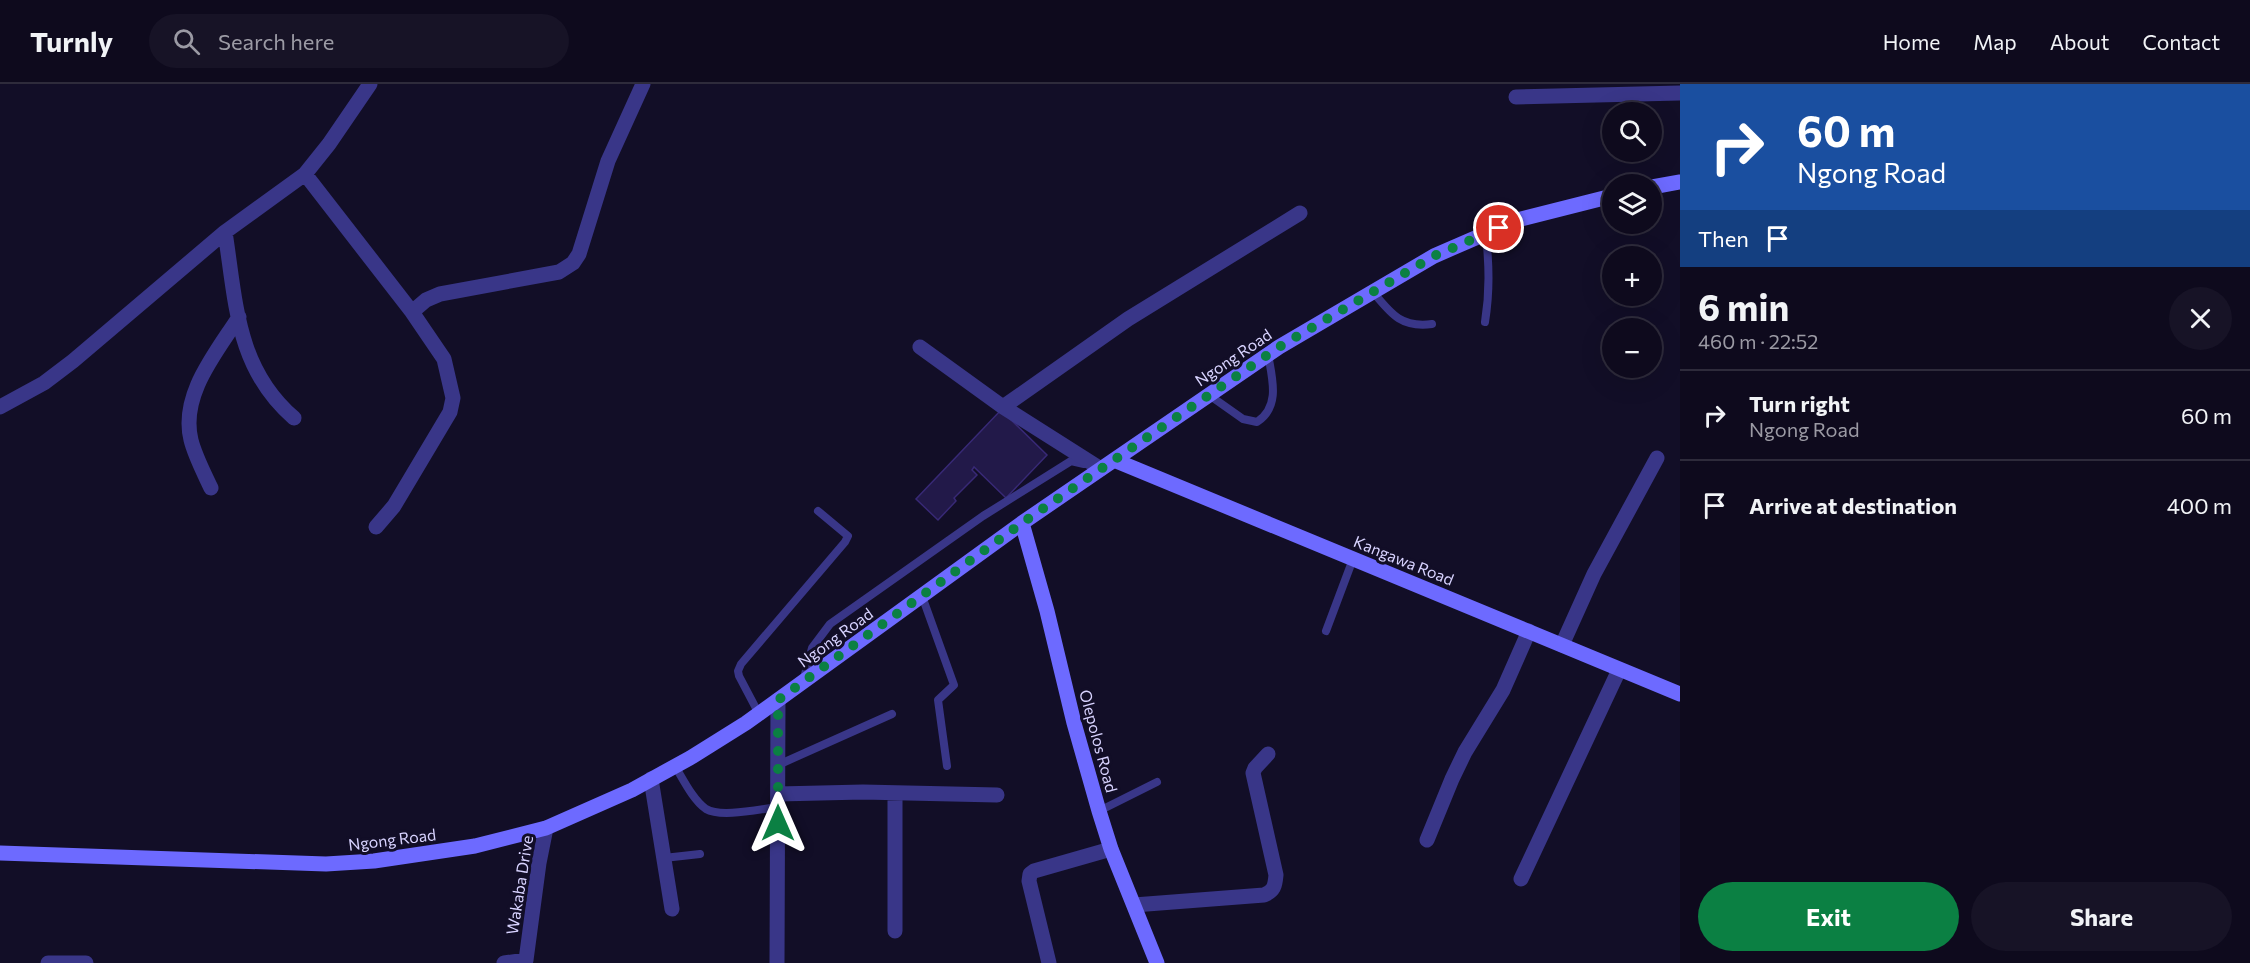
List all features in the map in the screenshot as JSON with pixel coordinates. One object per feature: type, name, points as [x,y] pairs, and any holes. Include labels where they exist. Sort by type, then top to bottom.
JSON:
[{"type":"main road","points":[[1662,185],[1680,182]]},
{"type":"main road","name":"Ngong Road","points":[[0,853],[326,864],[374,861],[464,848],[546,828],[651,779],[759,714],[1022,523],[1268,354],[1372,292],[1434,256],[1517,220],[1602,199]]},
{"type":"main road","name":"Kangawa Road","points":[[1107,465],[1353,559],[1680,694]]},
{"type":"main road","name":"Olepolos Road","points":[[1022,523],[1099,811],[1111,849],[1157,963]]},
{"type":"street","points":[[0,407],[44,383],[73,361],[225,232],[305,174],[329,144],[370,84]]},
{"type":"street","points":[[412,312],[426,300],[440,294],[559,272],[573,263],[584,244],[608,161],[643,84]]},
{"type":"street","points":[[1516,97],[1680,93]]},
{"type":"street","points":[[305,174],[412,312],[444,359],[453,398],[450,412],[441,429],[394,506],[376,527]]},
{"type":"street","points":[[1003,407],[1128,319],[1299,213]]},
{"type":"street","points":[[225,232],[244,344],[260,380],[278,404],[294,418]]},
{"type":"street","points":[[211,488],[191,441],[188,414],[194,394],[207,368],[239,317]]},
{"type":"street","points":[[920,347],[1003,407],[1107,465]]},
{"type":"street","points":[[1562,645],[1594,574],[1657,458]]},
{"type":"street","points":[[1427,840],[1465,752],[1503,690],[1529,631]]},
{"type":"street","points":[[1521,879],[1619,670]]},
{"type":"street","points":[[777,963],[778,700]]},
{"type":"street","points":[[1134,905],[1264,895],[1271,892],[1275,886],[1276,875],[1253,773],[1268,754]]},
{"type":"street","points":[[651,779],[672,909]]},
{"type":"street","points":[[778,800],[863,792],[997,795]]},
{"type":"street","points":[[895,931],[896,794]]},
{"type":"street","name":"Wakaba Drive","points":[[504,963],[526,962],[546,828]]},
{"type":"street","points":[[1049,963],[1029,881],[1030,874],[1111,849]]},
{"type":"street","points":[[48,963],[86,963]]},
{"type":"lane","points":[[1485,322],[1490,295],[1486,234]]},
{"type":"lane","points":[[1372,292],[1393,316],[1419,326],[1432,324]]},
{"type":"lane","points":[[1209,395],[1243,419],[1257,422],[1267,416],[1272,405],[1274,390],[1268,354]]},
{"type":"lane","points":[[802,682],[812,648],[830,624],[983,516],[1071,461],[1107,465]]},
{"type":"lane","points":[[759,714],[739,676],[738,671],[741,664],[848,536],[818,511]]},
{"type":"lane","points":[[1326,631],[1353,559]]},
{"type":"lane","points":[[922,596],[954,685],[938,700],[947,766]]},
{"type":"lane","points":[[778,765],[892,714]]},
{"type":"lane","points":[[675,766],[700,804],[711,811],[727,813],[778,800]]},
{"type":"lane","points":[[1099,811],[1157,782]]},
{"type":"lane","points":[[664,858],[700,854]]},
{"type":"building","points":[[1001,410],[1047,455],[1006,498],[974,467],[972,470],[977,475],[954,498],[956,501],[938,520],[916,499]]},
{"type":"route","points":[[778,823],[778,700],[1022,523],[1279,347],[1434,256],[1499,228]]}]
